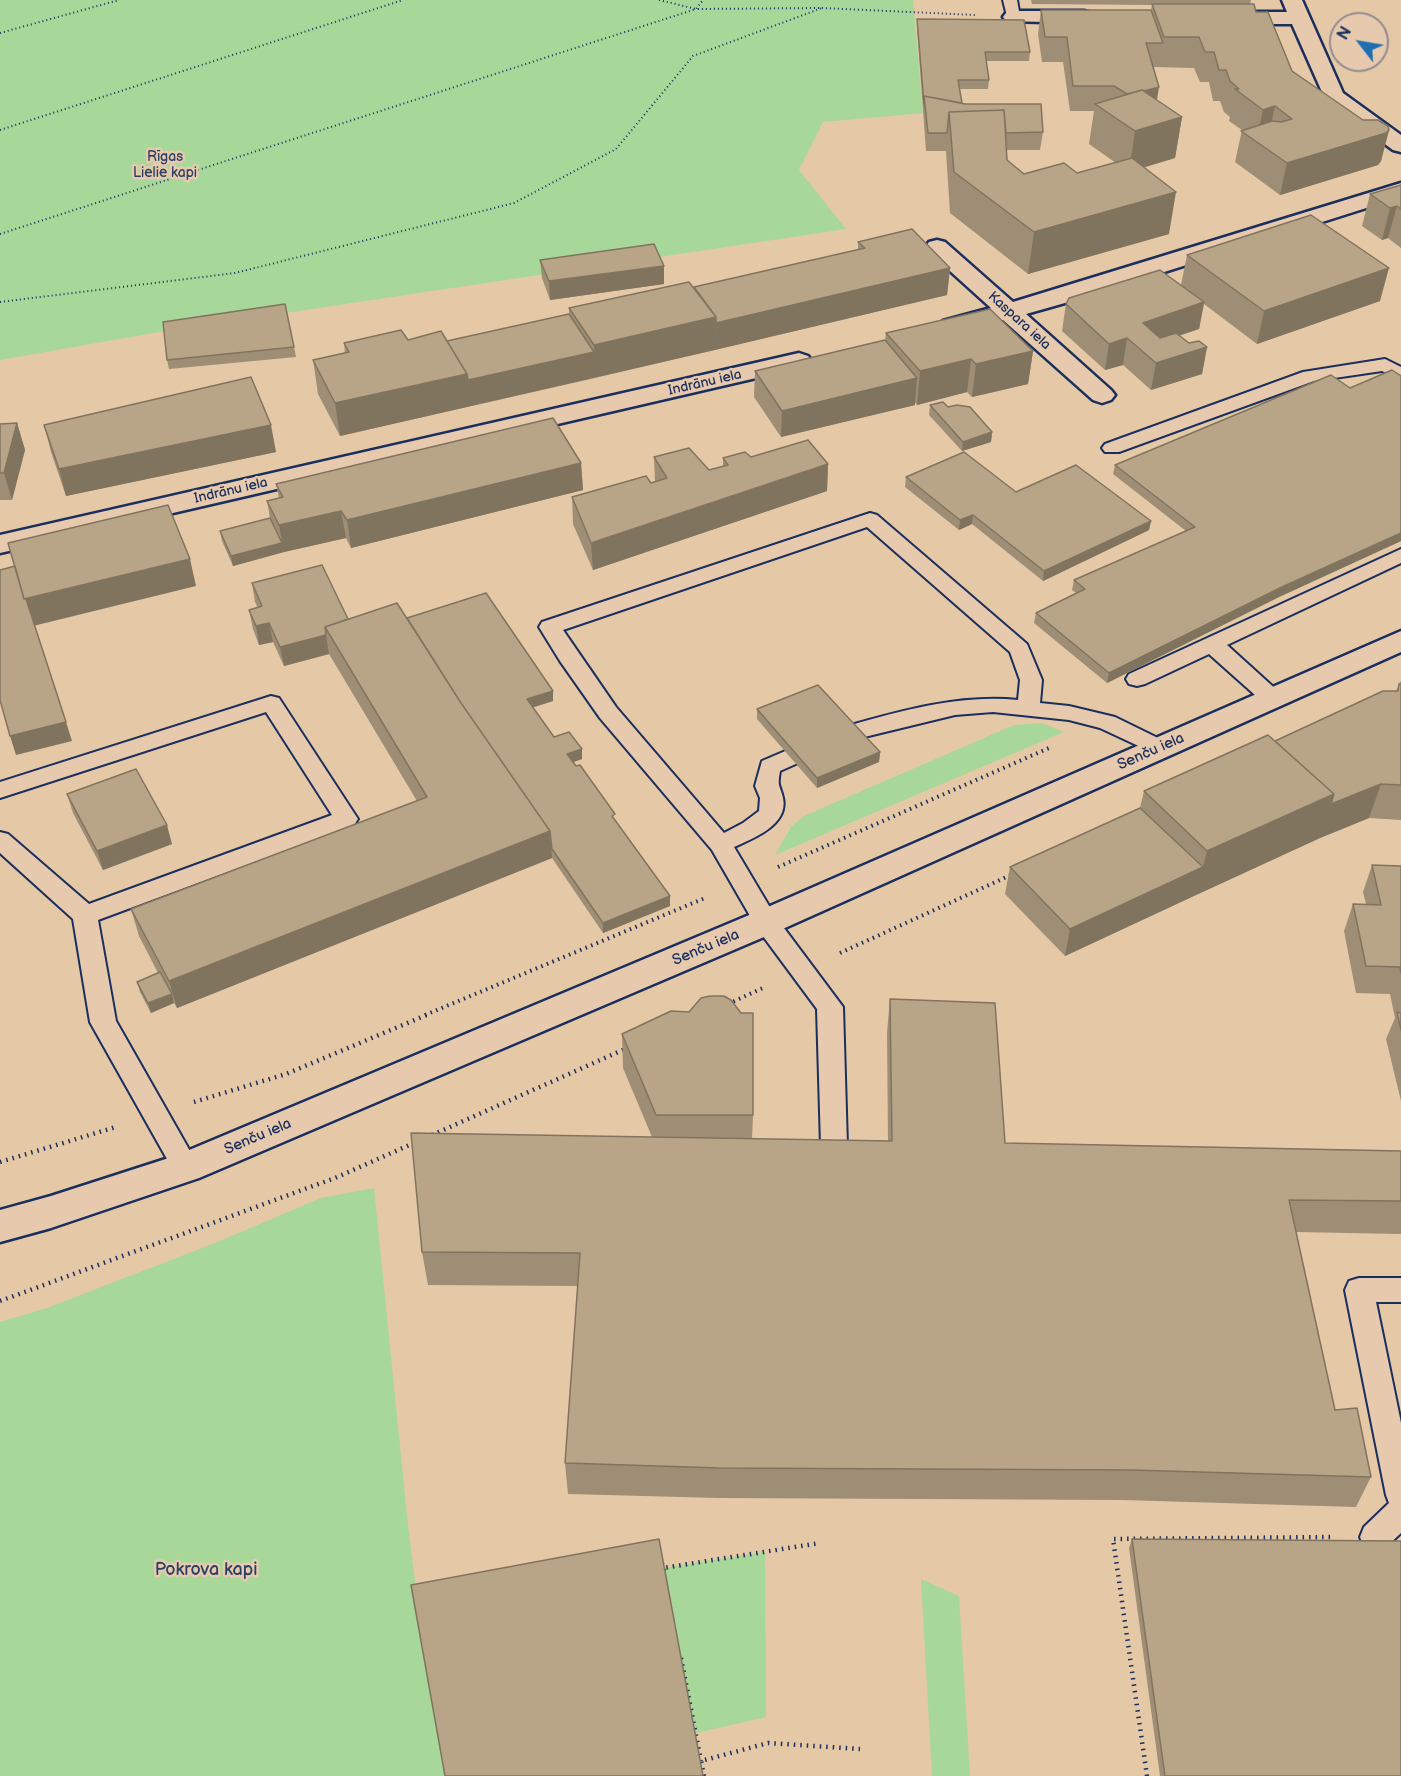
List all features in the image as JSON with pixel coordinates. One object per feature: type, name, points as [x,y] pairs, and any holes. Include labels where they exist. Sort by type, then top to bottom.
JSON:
[{"type":"street","points":[[1012,8],[1109,17]]},
{"type":"street","points":[[1204,18],[1296,9],[1334,96],[1401,145]]},
{"type":"street","points":[[929,331],[1007,312],[1401,190]]},
{"type":"street","name":"Kaspara iela","points":[[937,248],[1102,395]]},
{"type":"street","name":"Indrānu iela","points":[[0,544],[824,355]]},
{"type":"street","name":"Senču iela","points":[[0,1226],[51,1212],[186,1167],[766,922],[1401,640]]},
{"type":"lane","points":[[1112,448],[1310,376],[1385,365],[1401,375]]},
{"type":"lane","points":[[834,1146],[830,1006],[766,922],[720,844],[628,736],[571,664],[550,627],[870,519],[1019,649],[1030,680],[1029,707]]},
{"type":"lane","points":[[1137,679],[1401,555]]},
{"type":"lane","points":[[1213,645],[1272,698]]},
{"type":"lane","points":[[0,790],[271,703],[346,819],[85,915]]},
{"type":"lane","points":[[852,732],[955,708],[993,705],[1070,713],[1107,722],[1160,748]]},
{"type":"lane","points":[[720,844],[763,823],[772,811],[772,796],[766,786],[770,767],[790,758]]},
{"type":"lane","points":[[0,840],[85,915],[103,1022],[186,1167]]},
{"type":"lane","points":[[1401,1290],[1359,1290],[1401,1495]]},
{"type":"lane","points":[[1375,1537],[1401,1512]]},
{"type":"path","points":[[0,33],[118,0]]},
{"type":"path","points":[[0,130],[403,0]]},
{"type":"path","points":[[659,0],[696,9],[1012,8]]},
{"type":"path","points":[[0,234],[696,9],[703,0]]},
{"type":"path","points":[[0,302],[235,273],[514,203],[616,149],[693,56],[822,8]]},
{"type":"path","points":[[0,1162],[286,1074],[741,883],[1107,722]]},
{"type":"path","points":[[721,1007],[1016,873]]},
{"type":"path","points":[[430,1136],[635,1045]]},
{"type":"path","points":[[0,1301],[335,1178],[420,1140]]},
{"type":"path","points":[[1147,1776],[1113,1539],[1375,1537]]},
{"type":"path","points":[[666,1580],[663,1568],[820,1543]]},
{"type":"path","points":[[680,1650],[704,1776]]},
{"type":"path","points":[[701,1761],[768,1743],[860,1749]]},
{"type":"green space","name":"Rīgas Lielie kapi","points":[[0,0],[913,0],[923,113],[823,122],[799,170],[846,229],[165,331],[0,360]]},
{"type":"green space","points":[[1041,723],[1064,732],[775,855],[791,827],[804,816],[1014,725]]},
{"type":"green space","name":"Pokrova kapi","points":[[374,1188],[420,1622],[447,1776],[0,1776],[0,1322],[47,1308],[215,1243],[321,1198]]},
{"type":"green space","points":[[765,1552],[766,1717],[696,1733],[663,1568]]},
{"type":"green space","points":[[921,1579],[959,1596],[970,1776],[932,1776]]},
{"type":"building","points":[[1152,4],[1254,4],[1256,12],[1268,12],[1292,71],[1363,120],[1378,120],[1388,126],[1389,130],[1386,133],[1287,163],[1241,131],[1272,121],[1281,122],[1292,119],[1275,106],[1263,110],[1235,89],[1239,89],[1230,81],[1226,70],[1219,70],[1214,52],[1205,52],[1199,37],[1164,37]]},
{"type":"building","points":[[1041,10],[1151,10],[1163,43],[1146,43],[1159,87],[1127,94],[1114,86],[1073,86],[1067,37],[1045,37]]},
{"type":"building","points":[[917,19],[1024,20],[1030,52],[985,52],[989,80],[958,80],[962,103],[924,96],[924,104]]},
{"type":"building","points":[[1142,90],[1182,117],[1135,131],[1095,104]]},
{"type":"building","points":[[924,96],[965,104],[1041,104],[1043,132],[1006,133],[1004,110],[949,112],[947,133],[928,133]]},
{"type":"building","points":[[1004,110],[1007,160],[1024,174],[1064,163],[1077,173],[1132,158],[1176,192],[1034,232],[954,172],[949,112]]},
{"type":"building","points":[[1401,185],[1401,209],[1397,206],[1390,208],[1370,194]]},
{"type":"building","points":[[1311,215],[1389,268],[1264,311],[1187,255]]},
{"type":"building","points":[[912,229],[950,268],[716,323],[716,317],[694,287],[865,248],[858,242]]},
{"type":"building","points":[[654,244],[664,266],[549,281],[540,260]]},
{"type":"building","points":[[1160,270],[1204,302],[1143,323],[1160,338],[1176,333],[1189,343],[1199,341],[1207,347],[1156,363],[1127,338],[1109,344],[1066,304],[1069,298]]},
{"type":"building","points":[[689,282],[716,317],[594,345],[569,308]]},
{"type":"building","points":[[285,304],[294,347],[167,360],[163,322]]},
{"type":"building","points":[[990,309],[1033,351],[976,364],[971,359],[920,371],[886,333]]},
{"type":"building","points":[[569,314],[594,352],[468,380],[467,374],[447,341]]},
{"type":"building","points":[[401,330],[408,340],[441,331],[467,374],[335,403],[313,360],[349,352],[344,343]]},
{"type":"building","points":[[885,340],[917,378],[782,411],[755,371]]},
{"type":"building","points":[[1392,370],[1401,376],[1401,533],[1282,587],[1109,673],[1036,613],[1085,589],[1074,580],[1195,527],[1115,465],[1331,375],[1350,388]]},
{"type":"building","points":[[251,377],[271,425],[59,469],[44,425]]},
{"type":"building","points":[[943,402],[948,407],[957,405],[970,407],[992,432],[963,442],[930,405]]},
{"type":"building","points":[[553,418],[581,463],[347,520],[341,511],[279,525],[267,501],[283,497],[276,484]]},
{"type":"building","points":[[17,423],[4,473],[0,473],[0,424]]},
{"type":"building","points":[[808,440],[828,464],[591,543],[572,497],[646,476],[651,483],[667,478],[654,457],[689,448],[709,470],[728,465],[723,458],[745,452],[751,457]]},
{"type":"building","points":[[964,452],[1016,492],[1076,465],[1151,521],[1044,571],[973,515],[960,520],[906,477]]},
{"type":"building","points":[[168,505],[190,559],[24,599],[8,543]]},
{"type":"building","points":[[270,518],[282,543],[231,556],[220,531]]},
{"type":"building","points":[[322,565],[348,619],[325,627],[326,635],[280,647],[269,623],[256,626],[249,610],[262,606],[252,583]]},
{"type":"building","points":[[15,566],[66,722],[10,736],[0,700],[0,570]]},
{"type":"building","points":[[486,593],[553,691],[527,699],[554,737],[569,732],[582,749],[567,754],[576,766],[580,765],[615,814],[612,816],[670,896],[603,923],[552,849],[550,831],[461,703],[407,618]]},
{"type":"building","points":[[397,603],[461,703],[550,831],[169,981],[131,909],[427,797],[325,627]]},
{"type":"building","points":[[1401,683],[1401,785],[1381,784],[1331,804],[1334,794],[1275,741],[1383,691],[1398,691]]},
{"type":"building","points":[[818,685],[880,752],[817,778],[757,709]]},
{"type":"building","points":[[1268,735],[1334,794],[1207,851],[1144,791]]},
{"type":"building","points":[[136,769],[167,825],[97,851],[67,794]]},
{"type":"building","points":[[1140,808],[1203,867],[1070,929],[1010,867]]},
{"type":"building","points":[[1372,865],[1401,866],[1401,973],[1400,967],[1366,966],[1353,904],[1381,905]]},
{"type":"building","points":[[160,972],[172,994],[148,1003],[137,982]]},
{"type":"building","points":[[724,996],[731,1000],[741,1013],[753,1013],[753,1115],[656,1115],[622,1034],[671,1011],[689,1012],[701,998]]},
{"type":"building","points":[[890,999],[995,1003],[1005,1143],[1401,1151],[1401,1201],[1289,1200],[1335,1410],[1357,1408],[1371,1477],[1132,1470],[719,1468],[565,1463],[580,1253],[422,1252],[411,1133],[892,1141]]},
{"type":"building","points":[[1397,1012],[1401,1013],[1401,1030]]},
{"type":"building","points":[[659,1539],[703,1776],[445,1776],[411,1585]]},
{"type":"building","points":[[1132,1539],[1401,1541],[1401,1776],[1165,1776]]}]
